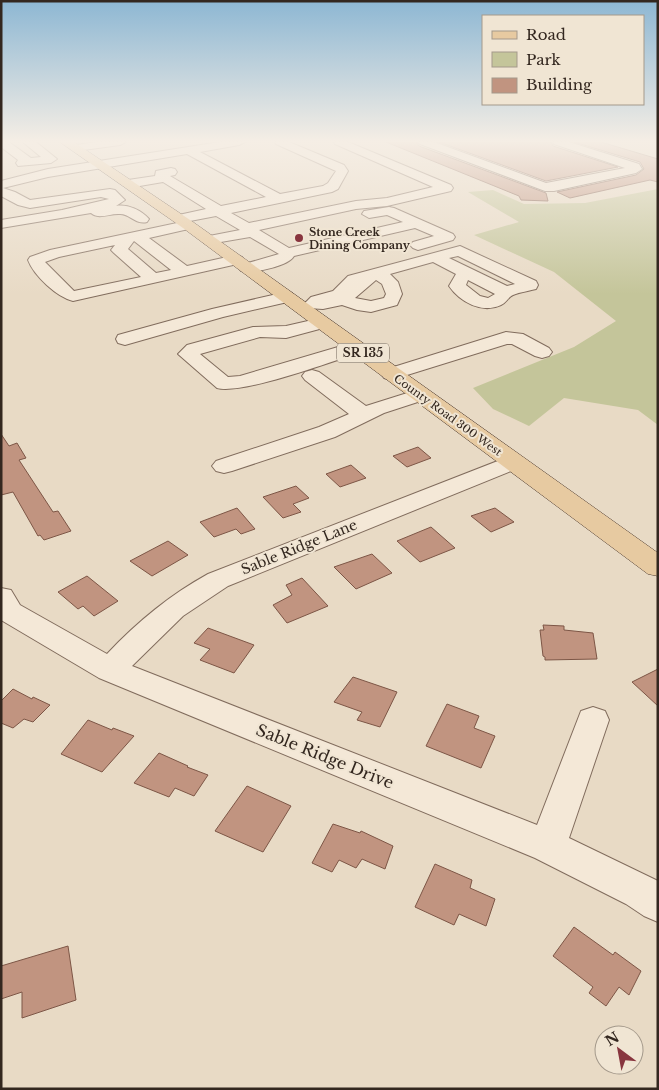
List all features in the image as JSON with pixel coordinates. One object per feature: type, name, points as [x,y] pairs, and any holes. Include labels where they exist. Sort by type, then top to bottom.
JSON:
[{"type":"main road","name":"County Road 300 West","points":[[141,193],[241,264],[300,303],[321,323],[658,567]]},
{"type":"street","points":[[1,224],[86,209],[110,204],[118,200],[110,194],[103,193],[27,204],[12,193]]},
{"type":"street","points":[[194,193],[212,202],[287,253],[399,227],[424,226]]},
{"type":"street","points":[[270,193],[212,202],[179,219],[134,236],[55,253],[36,260],[38,265],[65,293],[73,296],[184,272],[280,260],[286,257],[287,253]]},
{"type":"street","points":[[254,232],[364,203],[387,202],[425,193]]},
{"type":"street","points":[[70,224],[68,219],[71,218],[119,208],[128,210],[142,219]]},
{"type":"street","points":[[209,240],[345,219],[389,210],[448,238],[398,246]]},
{"type":"street","points":[[372,213],[399,227]]},
{"type":"street","points":[[116,224],[142,219],[179,219]]},
{"type":"street","points":[[345,219],[372,234]]},
{"type":"street","points":[[134,236],[184,272]]},
{"type":"street","points":[[134,236],[118,250],[153,279]]},
{"type":"street","points":[[126,339],[218,314],[349,296],[372,273],[435,257],[462,251],[530,284],[505,292],[502,298],[497,301],[483,302],[473,300],[457,286],[460,278],[468,274],[435,257]]},
{"type":"street","points":[[341,297],[351,304],[368,307],[380,306],[391,301],[394,294],[390,282],[372,273]]},
{"type":"street","points":[[321,323],[286,332],[260,331],[194,349],[188,354],[224,384],[242,382],[355,348]]},
{"type":"street","points":[[391,374],[506,338],[516,338],[542,352]]},
{"type":"street","points":[[312,376],[365,415]]},
{"type":"street","points":[[224,466],[327,432],[365,415],[420,395]]},
{"type":"street","name":"Sable Ridge Lane","points":[[110,670],[142,635],[165,614],[183,600],[218,580],[513,462]]},
{"type":"street","name":"Sable Ridge Drive","points":[[1,596],[10,612],[110,670],[548,846],[640,891],[658,903]]},
{"type":"street","points":[[548,846],[593,720]]},
{"type":"green space","points":[[469,193],[499,193],[524,204],[585,203],[638,193],[658,193],[658,425],[638,410],[564,398],[529,426],[493,409],[473,388],[574,347],[616,321],[554,272],[474,235],[519,222]]},
{"type":"building","points":[[511,193],[546,193],[548,201],[521,200],[519,196]]},
{"type":"building","points":[[559,193],[593,193],[570,198]]},
{"type":"building","points":[[1,434],[9,446],[17,443],[26,458],[19,460],[53,512],[58,511],[71,531],[44,540],[40,535],[38,536],[13,492],[1,495]]},
{"type":"building","points":[[418,447],[431,458],[407,467],[393,456]]},
{"type":"building","points":[[351,465],[366,478],[340,487],[326,474]]},
{"type":"building","points":[[296,486],[309,498],[293,504],[301,512],[283,518],[263,497]]},
{"type":"building","points":[[237,508],[255,529],[241,534],[236,529],[214,537],[200,522]]},
{"type":"building","points":[[495,508],[514,522],[491,532],[471,516]]},
{"type":"building","points":[[431,527],[455,548],[420,562],[397,541]]},
{"type":"building","points":[[168,541],[188,555],[152,576],[130,561]]},
{"type":"building","points":[[372,554],[392,573],[356,589],[334,567]]},
{"type":"building","points":[[87,576],[118,601],[94,616],[83,606],[78,609],[58,592]]},
{"type":"building","points":[[302,578],[328,606],[287,623],[273,605],[292,595],[286,585]]},
{"type":"building","points":[[543,625],[564,626],[564,630],[593,633],[597,659],[545,660],[540,630],[544,630]]},
{"type":"building","points":[[208,628],[254,645],[234,673],[200,660],[210,649],[194,643]]},
{"type":"building","points":[[658,669],[658,706],[632,682]]},
{"type":"building","points":[[353,677],[397,692],[380,727],[357,720],[362,712],[334,702]]},
{"type":"building","points":[[13,689],[32,699],[33,697],[50,705],[33,722],[24,719],[13,728],[1,723],[1,701]]},
{"type":"building","points":[[447,704],[479,716],[474,728],[495,736],[481,768],[426,746]]},
{"type":"building","points":[[88,720],[112,730],[113,728],[134,736],[102,772],[61,754]]},
{"type":"building","points":[[159,753],[208,775],[194,796],[175,788],[169,797],[134,783]]},
{"type":"building","points":[[247,786],[291,806],[263,852],[215,831]]},
{"type":"building","points":[[333,824],[360,833],[361,831],[393,846],[385,869],[362,859],[356,868],[339,860],[332,872],[312,863]]},
{"type":"building","points":[[435,864],[472,880],[470,888],[495,899],[486,926],[459,914],[454,925],[415,907]]},
{"type":"building","points":[[574,927],[613,955],[615,952],[641,971],[629,995],[619,987],[606,1006],[589,993],[593,987],[553,956]]},
{"type":"building","points":[[68,946],[76,1000],[22,1018],[22,992],[1,999],[1,966]]},
{"type":"place","name":"Stone Creek Dining Company","points":[[299,238]]}]
